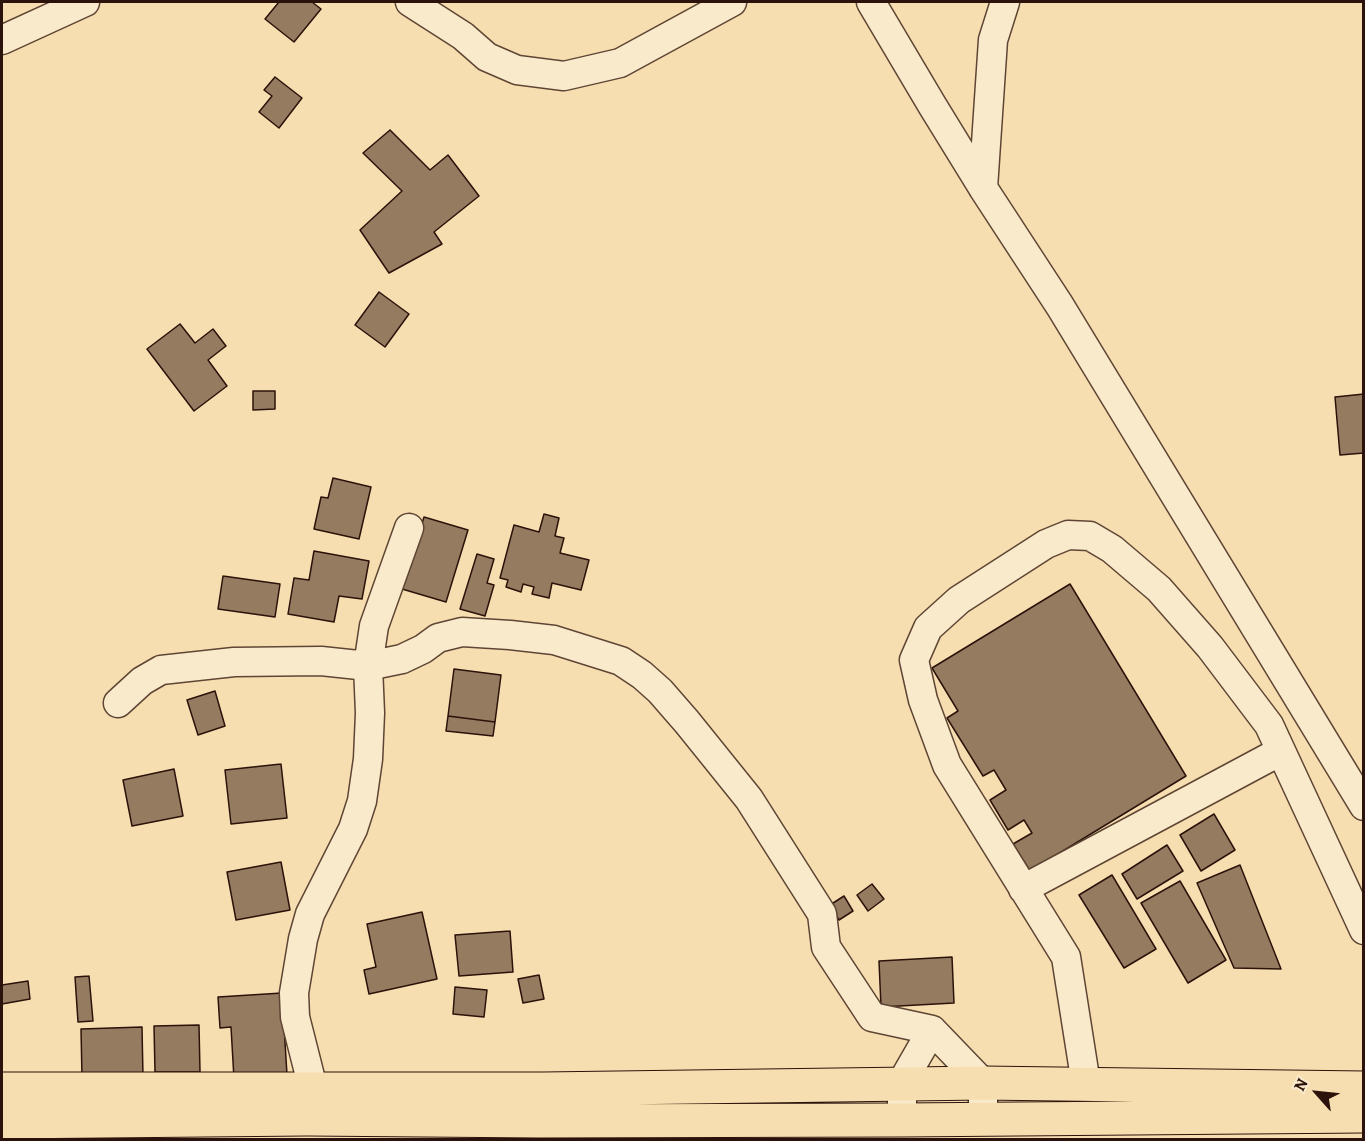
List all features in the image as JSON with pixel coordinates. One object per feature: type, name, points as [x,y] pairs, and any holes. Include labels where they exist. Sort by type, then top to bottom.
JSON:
[{"type":"main road","points":[[542,1105],[728,1086],[983,1083],[1364,1088]]},
{"type":"main road","points":[[720,1120],[728,1086]]},
{"type":"main road","points":[[2,1089],[54,1089],[310,1104],[542,1105],[720,1120],[1364,1116]]},
{"type":"main road","points":[[53,1122],[54,1089]]},
{"type":"main road","points":[[2,1122],[53,1122],[310,1104]]},
{"type":"street","points":[[2,40],[85,2]]},
{"type":"street","points":[[410,2],[463,36],[488,57],[517,69],[564,76],[620,63],[732,2]]},
{"type":"street","points":[[871,2],[982,188],[1060,306],[1364,806]]},
{"type":"street","points":[[982,188],[993,40],[1005,2]]},
{"type":"street","points":[[310,1104],[295,1017],[294,993],[303,939],[310,914],[353,828],[362,801],[368,759],[370,713],[368,666],[374,626],[409,528]]},
{"type":"street","points":[[1086,1084],[1065,957],[947,765],[923,700],[914,660],[928,628],[959,600],[1046,544],[1068,535],[1090,536],[1112,549],[1159,589],[1210,647],[1269,725],[1364,930]]},
{"type":"street","points":[[118,703],[142,681],[161,670],[234,662],[321,661],[368,666],[402,659],[423,649],[438,638],[462,632],[510,634],[554,640],[621,661],[660,691],[749,799],[822,914],[826,947],[872,1017],[932,1030],[983,1083],[983,1119]]},
{"type":"street","points":[[1023,889],[1281,751]]},
{"type":"street","points":[[903,1120],[901,1084],[932,1030]]},
{"type":"building","points":[[279,2],[312,2],[321,9],[294,42],[265,19]]},
{"type":"building","points":[[275,77],[302,98],[279,128],[259,112],[272,96],[264,90]]},
{"type":"building","points":[[390,130],[430,170],[448,155],[479,196],[434,232],[442,244],[389,273],[360,230],[402,191],[363,153]]},
{"type":"building","points":[[379,292],[409,314],[385,347],[355,325]]},
{"type":"building","points":[[180,324],[195,343],[213,329],[226,346],[208,360],[227,386],[194,411],[147,349]]},
{"type":"building","points":[[253,391],[275,391],[275,409],[253,410]]},
{"type":"building","points":[[1364,394],[1364,453],[1340,455],[1335,397]]},
{"type":"building","points":[[333,478],[371,487],[359,539],[314,529],[321,497],[328,498]]},
{"type":"building","points":[[544,514],[559,518],[555,536],[564,538],[560,553],[589,560],[581,590],[552,583],[549,598],[532,594],[534,587],[523,584],[521,592],[506,587],[508,580],[500,578],[514,525],[539,532]]},
{"type":"building","points":[[424,517],[468,530],[446,602],[402,589]]},
{"type":"building","points":[[314,551],[369,561],[362,599],[339,596],[334,622],[288,614],[294,578],[309,580]]},
{"type":"building","points":[[477,554],[494,559],[487,583],[494,585],[485,616],[460,609]]},
{"type":"building","points":[[223,576],[280,584],[275,617],[218,609]]},
{"type":"building","points":[[1070,584],[1186,776],[1030,871],[1013,844],[1032,833],[1024,820],[1008,830],[990,800],[1006,790],[994,770],[983,776],[947,718],[958,711],[932,668]]},
{"type":"building","points":[[454,669],[501,675],[495,722],[448,716]]},
{"type":"building","points":[[215,691],[225,726],[198,735],[187,700]]},
{"type":"building","points":[[448,716],[495,722],[493,736],[446,731]]},
{"type":"building","points":[[281,764],[287,818],[231,824],[225,770]]},
{"type":"building","points":[[174,769],[183,816],[132,826],[123,780]]},
{"type":"building","points":[[1214,814],[1235,850],[1201,871],[1180,835]]},
{"type":"building","points":[[1167,845],[1183,871],[1137,899],[1122,874]]},
{"type":"building","points":[[281,862],[290,910],[236,920],[227,872]]},
{"type":"building","points":[[1240,865],[1281,969],[1234,968],[1197,883]]},
{"type":"building","points":[[1112,875],[1156,949],[1124,968],[1079,895]]},
{"type":"building","points":[[1180,881],[1226,960],[1188,983],[1141,903]]},
{"type":"building","points":[[872,884],[884,899],[868,911],[857,895]]},
{"type":"building","points":[[844,896],[853,911],[839,920],[830,905]]},
{"type":"building","points":[[422,912],[437,979],[369,994],[364,970],[376,967],[367,924]]},
{"type":"building","points":[[510,931],[513,972],[459,976],[455,935]]},
{"type":"building","points":[[952,957],[954,1003],[881,1007],[879,961]]},
{"type":"building","points":[[539,975],[544,999],[523,1003],[518,979]]},
{"type":"building","points":[[89,976],[93,1021],[78,1022],[75,977]]},
{"type":"building","points":[[28,981],[30,999],[2,1004],[2,985]]},
{"type":"building","points":[[455,987],[487,990],[484,1017],[453,1014]]},
{"type":"building","points":[[282,993],[287,1075],[234,1079],[231,1027],[220,1028],[218,997]]},
{"type":"building","points":[[199,1025],[200,1072],[155,1072],[154,1026]]},
{"type":"building","points":[[142,1027],[143,1077],[82,1078],[81,1029]]}]
